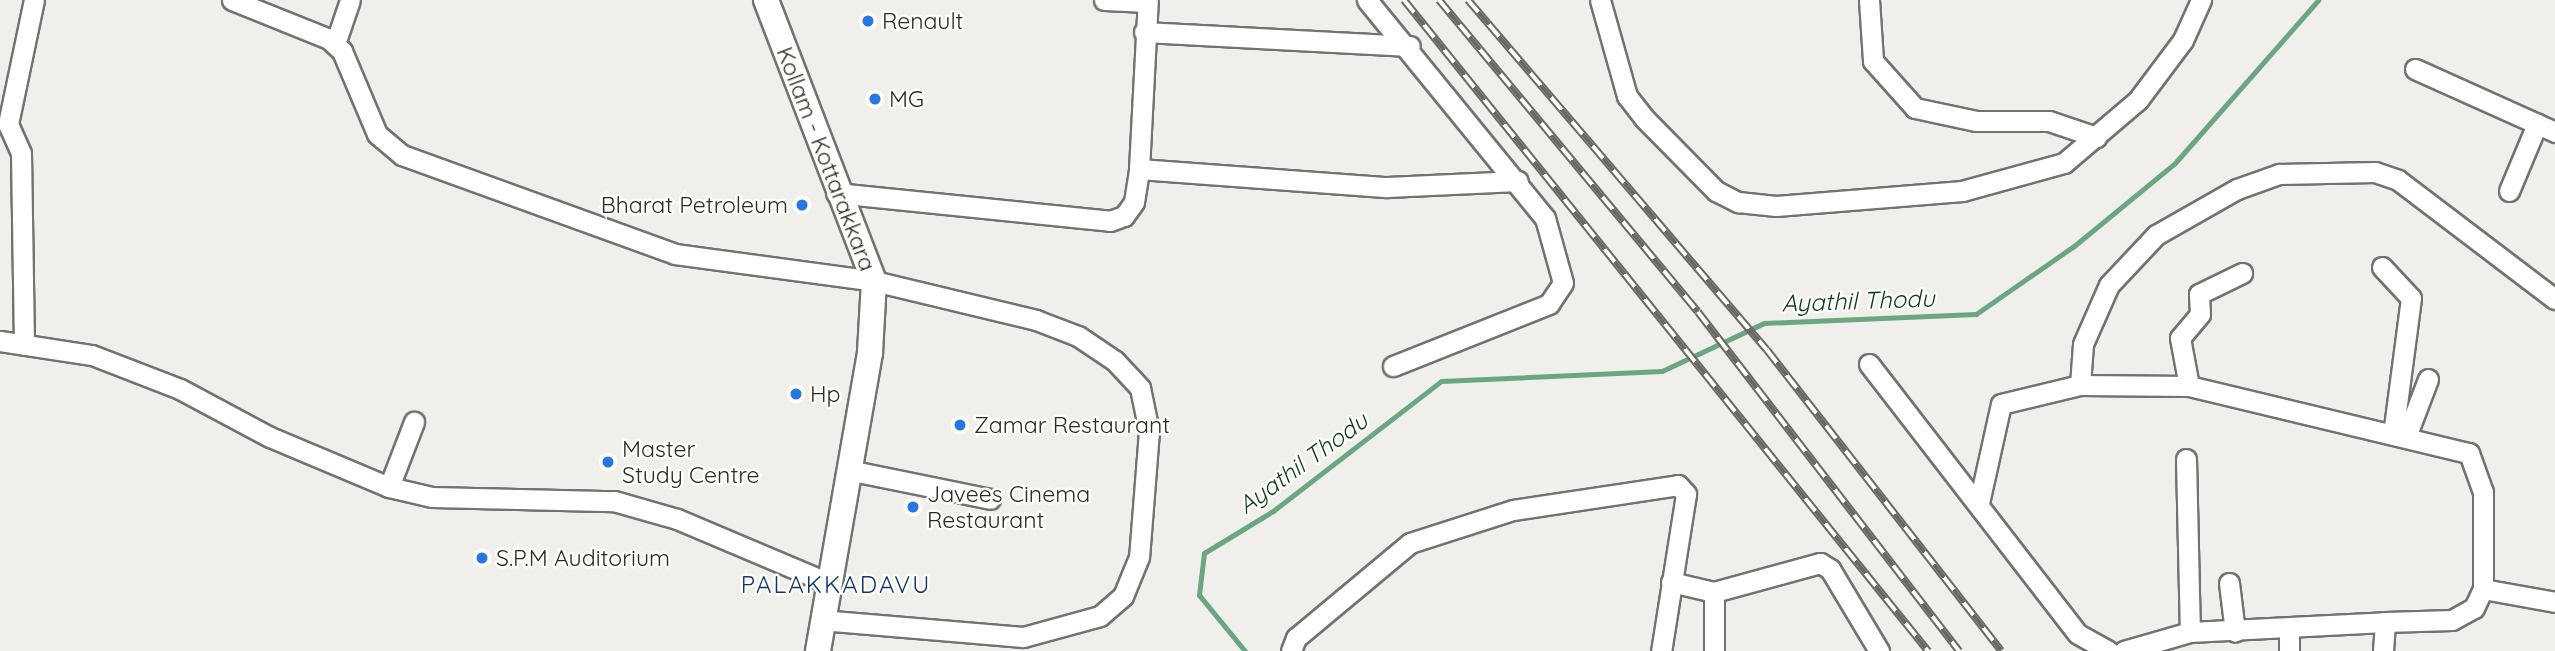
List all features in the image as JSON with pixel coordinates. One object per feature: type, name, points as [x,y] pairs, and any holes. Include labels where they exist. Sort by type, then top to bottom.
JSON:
[{"type":"main road","name":"Kollam - Kottarakkara","points":[[765,0],[836,193],[874,281],[870,353],[825,582],[818,651]]},
{"type":"street","points":[[24,345],[21,153],[4,123],[34,0]]},
{"type":"street","points":[[232,0],[334,44],[377,134],[402,155],[548,204],[635,244],[874,281],[1036,320],[1115,361],[1140,388],[1149,431],[1139,557],[1123,596],[1100,616],[1050,632],[965,637],[821,621]]},
{"type":"street","points":[[334,44],[350,0]]},
{"type":"street","points":[[836,193],[1110,221],[1134,202],[1139,169],[1144,32],[1148,1],[1104,0]]},
{"type":"street","points":[[1367,0],[1410,46],[1518,181],[1557,246],[1559,295],[1393,366]]},
{"type":"street","points":[[1600,0],[1627,96],[1696,173],[1738,202],[1823,205],[1962,191],[2036,176],[2096,138],[2152,81],[2183,40],[2201,0]]},
{"type":"street","points":[[1869,0],[1873,61],[1915,108],[1976,121],[2049,121],[2096,138]]},
{"type":"street","points":[[1144,32],[1410,46]]},
{"type":"street","points":[[2415,69],[2546,128],[2509,191]]},
{"type":"street","points":[[2080,385],[2094,314],[2109,285],[2155,235],[2196,209],[2279,174],[2349,168],[2398,180],[2555,299]]},
{"type":"street","points":[[1139,169],[1387,187],[1518,181]]},
{"type":"street","points":[[2382,267],[2411,298],[2400,436]]},
{"type":"street","points":[[2189,386],[2180,338],[2200,314],[2199,295],[2242,274]]},
{"type":"street","points":[[0,341],[92,355],[180,389],[270,437],[389,488],[432,497],[614,501],[677,519],[825,582]]},
{"type":"street","points":[[1869,364],[2078,634],[2109,651]]},
{"type":"street","points":[[2400,436],[2428,379]]},
{"type":"street","points":[[1979,503],[2001,404],[2080,385],[2189,386],[2469,453],[2478,464],[2488,542],[2483,589],[2474,608],[2452,620],[2190,632],[2124,651]]},
{"type":"street","points":[[389,488],[414,422]]},
{"type":"street","points":[[2186,459],[2190,632]]},
{"type":"street","points":[[848,470],[990,499]]},
{"type":"street","points":[[1291,651],[1296,638],[1410,543],[1513,510],[1604,493],[1637,494],[1663,484],[1678,485],[1686,494],[1661,651]]},
{"type":"street","points":[[1671,582],[1714,592],[1820,563],[1830,569],[1879,651]]},
{"type":"street","points":[[2229,583],[2235,632]]},
{"type":"street","points":[[2483,589],[2555,602]]},
{"type":"street","points":[[1714,592],[1714,651]]},
{"type":"street","points":[[2383,651],[2385,622]]},
{"type":"street","points":[[2289,629],[2289,651]]},
{"type":"waterway","name":"Ayathil Thodu","points":[[1245,651],[1199,595],[1204,553],[1273,511],[1441,381],[1662,371],[1764,323],[1976,314],[2074,246],[2175,163],[2318,0]]},
{"type":"railway","points":[[1404,0],[1928,651]]},
{"type":"railway","points":[[1439,0],[1698,312],[1959,651]]},
{"type":"railway","points":[[1468,0],[1767,350],[2001,651]]},
{"type":"place","name":"Renault","points":[[868,21]]},
{"type":"place","name":"MG","points":[[875,99]]},
{"type":"place","name":"Bharat Petroleum","points":[[802,205]]},
{"type":"place","name":"Hp","points":[[796,394]]},
{"type":"place","name":"Zamar Restaurant","points":[[960,425]]},
{"type":"place","name":"Master Study Centre","points":[[608,462]]},
{"type":"place","name":"Javees Cinema Restaurant","points":[[913,507]]},
{"type":"place","name":"S.P.M Auditorium","points":[[482,558]]},
{"type":"district","name":"PALAKKADAVU","points":[[836,585]]}]
